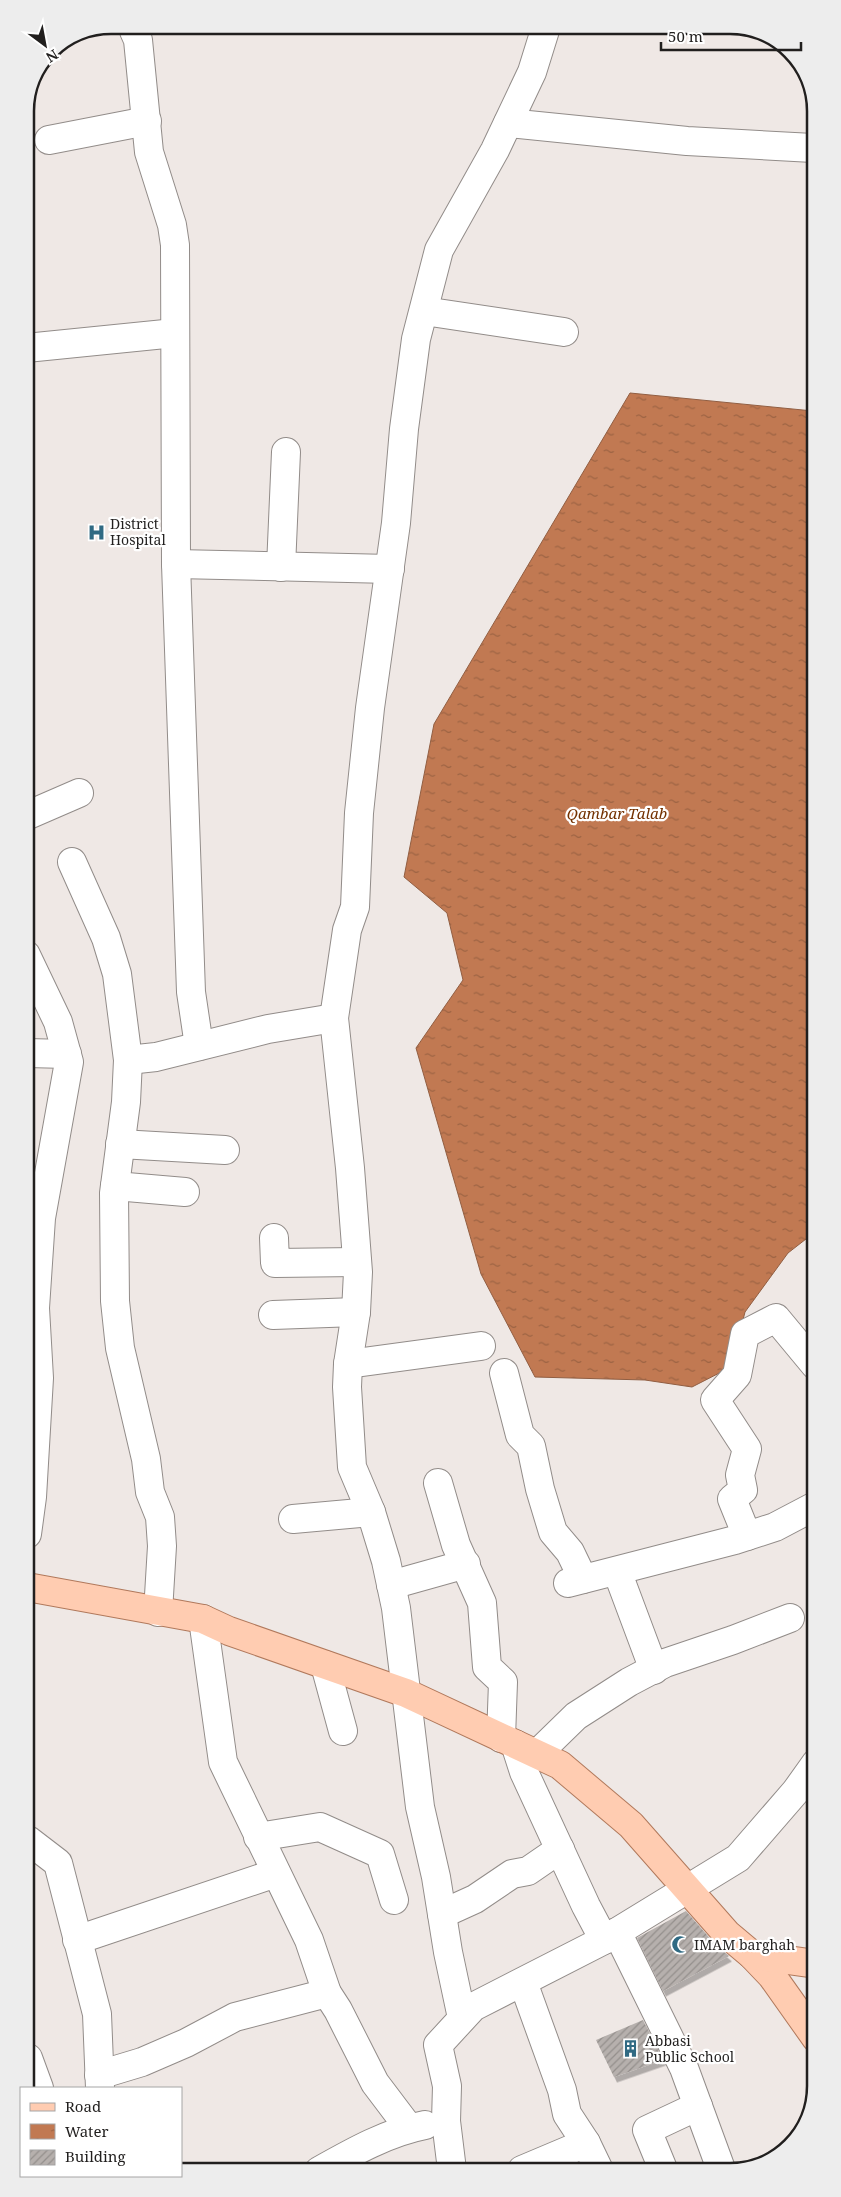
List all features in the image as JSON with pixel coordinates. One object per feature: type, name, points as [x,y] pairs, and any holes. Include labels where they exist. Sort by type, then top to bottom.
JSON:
[{"type":"main road","points":[[34,1589],[203,1619],[228,1631],[406,1693],[560,1765],[631,1825],[727,1934],[752,1955],[772,1976],[807,2025]]},
{"type":"main road","points":[[752,1955],[807,1963]]},
{"type":"street","points":[[135,34],[138,40],[140,84],[147,121],[149,152],[172,225],[174,245],[176,564],[191,992],[199,1046]]},
{"type":"street","points":[[462,2018],[436,1877],[420,1807],[396,1608],[371,1512],[352,1467],[348,1364],[356,1312],[357,1262],[350,1168],[334,1018],[347,930],[355,907],[364,765],[396,524],[404,429],[416,339],[439,250],[495,150],[532,72],[544,34]]},
{"type":"street","points":[[49,140],[147,121]]},
{"type":"street","points":[[508,123],[687,141],[807,148]]},
{"type":"street","points":[[424,311],[564,332]]},
{"type":"street","points":[[34,347],[175,333]]},
{"type":"street","points":[[281,567],[286,452]]},
{"type":"street","points":[[176,564],[390,569]]},
{"type":"street","points":[[34,813],[79,793]]},
{"type":"street","points":[[72,862],[106,938],[117,974],[128,1060],[126,1102],[115,1186],[115,1301],[120,1348],[146,1460],[150,1492],[160,1516],[162,1546],[158,1612]]},
{"type":"street","points":[[34,972],[58,1022],[69,1062],[34,1266]]},
{"type":"street","points":[[128,1060],[156,1057],[268,1029],[334,1018]]},
{"type":"street","points":[[34,1053],[67,1054]]},
{"type":"street","points":[[120,1144],[225,1150]]},
{"type":"street","points":[[115,1186],[185,1192]]},
{"type":"street","points":[[274,1238],[275,1263],[357,1262]]},
{"type":"street","points":[[34,1299],[38,1378],[34,1420]]},
{"type":"street","points":[[273,1316],[356,1312]]},
{"type":"street","points":[[747,1536],[732,1499],[743,1490],[740,1475],[747,1449],[714,1400],[738,1375],[746,1334],[776,1318],[807,1356]]},
{"type":"street","points":[[348,1364],[481,1346]]},
{"type":"street","points":[[504,1373],[520,1435],[531,1446],[552,1532],[570,1552],[576,1581],[807,1519]]},
{"type":"street","points":[[438,1483],[456,1545],[482,1603],[487,1667],[503,1682],[524,1772],[586,1906],[611,1936],[684,2068],[719,2163]]},
{"type":"street","points":[[293,1519],[371,1512]]},
{"type":"street","points":[[391,1585],[466,1564]]},
{"type":"street","points":[[616,1571],[654,1670]]},
{"type":"street","points":[[518,1745],[576,1716],[654,1670],[790,1618]]},
{"type":"street","points":[[203,1619],[223,1762],[309,1940],[327,1993],[338,2010],[375,2083],[409,2128]]},
{"type":"street","points":[[325,1665],[343,1731]]},
{"type":"street","points":[[451,2163],[446,2121],[447,2086],[438,2045],[462,2018],[474,2007],[611,1936],[738,1858],[807,1776]]},
{"type":"street","points":[[258,1837],[320,1827],[357,1842],[380,1854],[394,1900]]},
{"type":"street","points":[[34,1845],[58,1863],[97,2014],[100,2082],[186,2043],[235,2017],[327,1993]]},
{"type":"street","points":[[442,1914],[475,1899],[512,1874],[528,1871],[560,1848]]},
{"type":"street","points":[[77,1940],[276,1873]]},
{"type":"street","points":[[523,1982],[562,2090],[567,2114],[586,2143],[595,2163]]},
{"type":"street","points":[[661,2163],[647,2130],[698,2106]]},
{"type":"street","points":[[332,2163],[344,2156],[409,2128],[446,2121]]},
{"type":"street","points":[[539,2163],[586,2143]]},
{"type":"water","name":"Qambar Talab","points":[[630,393],[807,410],[807,1238],[788,1253],[745,1312],[731,1367],[692,1387],[645,1380],[535,1377],[481,1274],[416,1048],[463,980],[447,913],[404,877],[434,724]]},
{"type":"building","name":"IMAM barghah","points":[[686,1911],[715,1944],[729,1956],[663,1991],[637,1938]]},
{"type":"building","name":"Abbasi Public School","points":[[643,2020],[663,2060],[614,2077],[596,2040]]},
{"type":"place","name":"District Hospital","points":[[96,532]]},
{"type":"place","name":"IMAM barghah","points":[[680,1945]]},
{"type":"place","name":"Abbasi Public School","points":[[631,2049]]}]
